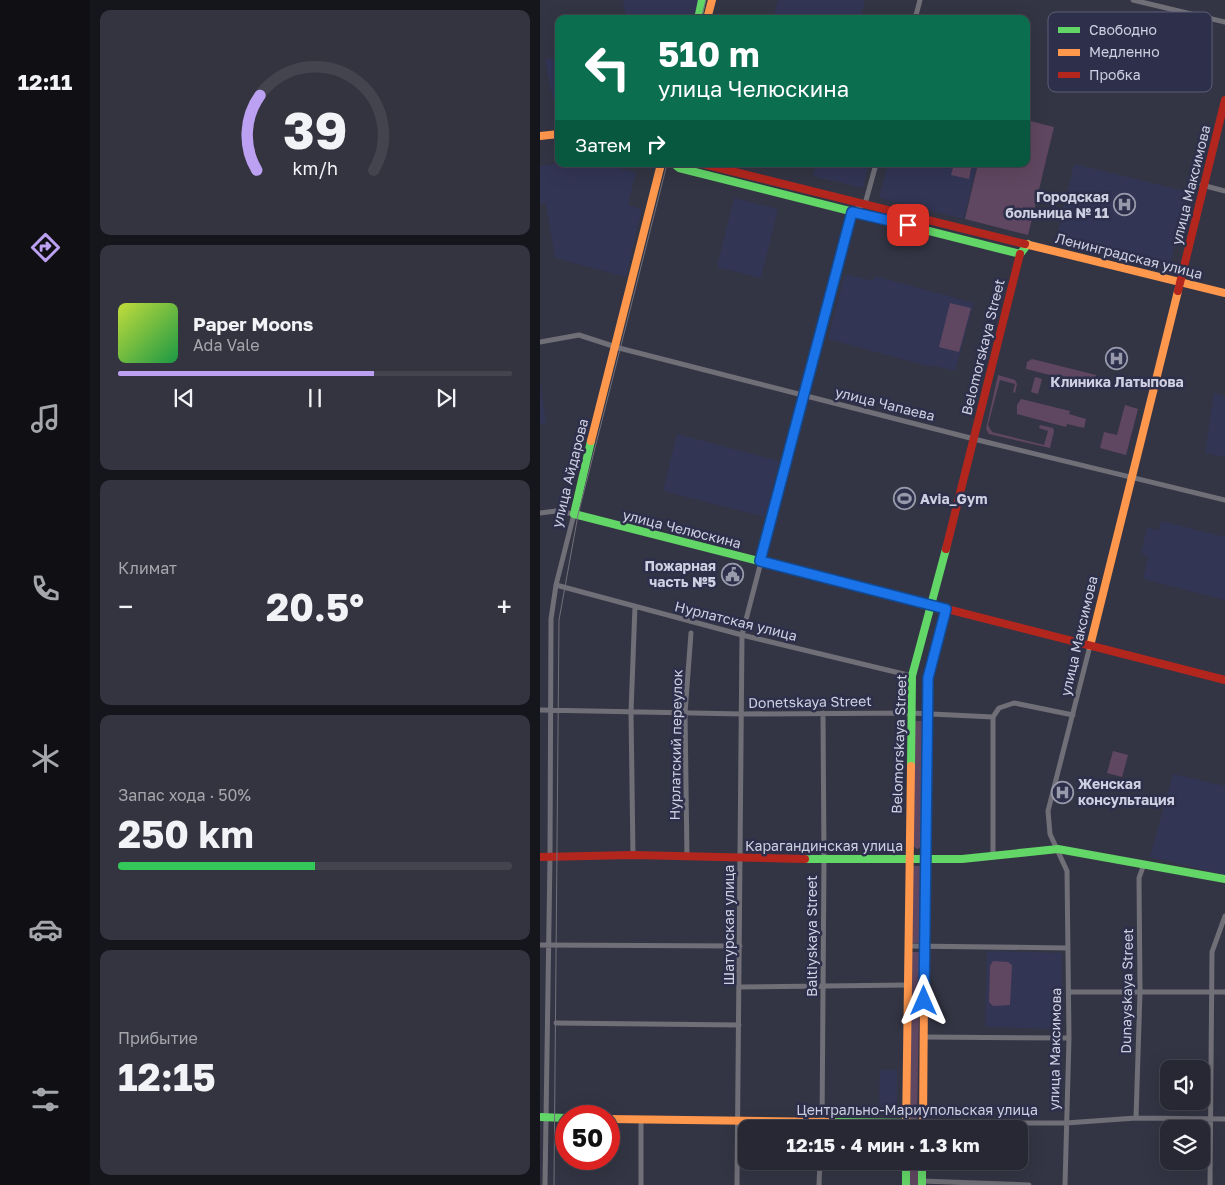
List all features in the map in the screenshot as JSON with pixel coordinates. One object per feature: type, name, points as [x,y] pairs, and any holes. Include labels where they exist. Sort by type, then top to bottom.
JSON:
[{"type":"main road","points":[[699,15],[702,0]]},
{"type":"main road","points":[[708,15],[712,0]]},
{"type":"main road","name":"улица Максимова","points":[[1090,646],[1202,186],[1225,100]]},
{"type":"main road","points":[[540,136],[555,134]]},
{"type":"main road","name":"улица Айдарова","points":[[574,514],[614,345],[660,167]]},
{"type":"main road","points":[[678,167],[1020,254],[1028,244]]},
{"type":"main road","name":"Ленинградская улица","points":[[715,167],[1225,293]]},
{"type":"main road","name":"Belomorskaya Street","points":[[906,1120],[910,713],[912,676],[932,605],[1020,254]]},
{"type":"main road","name":"улица Челюскина","points":[[574,514],[1225,680]]},
{"type":"main road","name":"Belomorskaya Street","points":[[923,1120],[926,714],[928,678],[946,609]]},
{"type":"main road","name":"Карагандинская улица","points":[[540,857],[633,855],[740,859],[962,859],[993,854],[1058,849],[1225,879]]},
{"type":"main road","name":"Центрально-Мариупольская улица","points":[[620,1119],[738,1121]]},
{"type":"main road","points":[[906,1170],[906,1185]]},
{"type":"main road","points":[[922,1170],[922,1183]]},
{"type":"street","points":[[916,15],[920,0]]},
{"type":"street","points":[[1133,0],[1183,12]]},
{"type":"street","points":[[1212,19],[1225,22]]},
{"type":"street","points":[[852,212],[865,204],[875,167]]},
{"type":"street","points":[[1202,186],[1225,191]]},
{"type":"street","name":"Шатурская улица","points":[[738,1120],[743,714],[742,635],[852,212]]},
{"type":"street","name":"улица Чапаева","points":[[540,342],[579,335],[804,395],[1130,478],[1225,500]]},
{"type":"street","name":"улица Челюскина","points":[[540,513],[556,511],[574,514]]},
{"type":"street","name":"улица Айдарова","points":[[545,1185],[543,1118],[550,858],[551,620],[556,585],[574,514]]},
{"type":"street","name":"Нурлатская улица","points":[[556,585],[742,635],[912,676]]},
{"type":"street","points":[[633,855],[631,712],[635,606]]},
{"type":"street","name":"Нурлатский переулок","points":[[687,857],[685,713],[691,633]]},
{"type":"street","name":"улица Максимова","points":[[1065,1185],[1070,992],[1067,871],[1050,834],[1048,811],[1090,646]]},
{"type":"street","points":[[993,854],[993,717],[1000,708],[1014,703],[1073,715]]},
{"type":"street","name":"Donetskaya Street","points":[[540,710],[743,714],[910,713],[993,717]]},
{"type":"street","name":"Baltiyskaya Street","points":[[822,713],[824,860],[822,1120]]},
{"type":"street","name":"Dunayskaya Street","points":[[1136,1118],[1140,992],[1139,878],[1144,864]]},
{"type":"street","points":[[1210,1120],[1210,992],[1212,952],[1225,916]]},
{"type":"street","points":[[540,945],[740,946]]},
{"type":"street","points":[[908,946],[1068,948]]},
{"type":"street","points":[[740,987],[907,985]]},
{"type":"street","points":[[1070,992],[1225,992]]},
{"type":"street","points":[[556,1023],[739,1025]]},
{"type":"street","points":[[923,1037],[1069,1038]]},
{"type":"street","name":"Центрально-Мариупольская улица","points":[[1028,1125],[1066,1124],[1136,1118],[1210,1120],[1225,1118]]},
{"type":"street","points":[[641,1119],[641,1185]]},
{"type":"street","name":"Шатурская улица","points":[[737,1185],[738,1121]]},
{"type":"street","points":[[818,1185],[819,1170]]},
{"type":"street","points":[[1210,1170],[1210,1185]]},
{"type":"street","points":[[922,1183],[1029,1185]]},
{"type":"shaded area","points":[[623,0],[698,0],[695,15],[625,15]]},
{"type":"shaded area","points":[[778,0],[865,0],[861,15],[774,15]]},
{"type":"shaded area","points":[[555,58],[555,104],[554,104],[545,59]]},
{"type":"shaded area","points":[[1030,121],[1054,127],[1028,235],[965,219],[977,167],[1030,167]]},
{"type":"shaded area","points":[[555,164],[555,167],[613,167],[636,172],[628,205],[642,209],[626,277],[555,258],[546,203],[540,204],[540,166]]},
{"type":"shaded area","name":"Городская больница № 11","points":[[1074,164],[1189,192],[1169,268],[1056,241]]},
{"type":"shaded area","points":[[815,167],[868,167],[863,188],[813,176]]},
{"type":"shaded area","points":[[887,167],[976,167],[964,219],[879,198]]},
{"type":"shaded area","points":[[953,167],[971,167],[969,179],[951,175]]},
{"type":"shaded area","points":[[734,198],[778,209],[761,278],[717,267]]},
{"type":"shaded area","points":[[845,274],[873,281],[875,276],[974,303],[955,371],[932,365],[931,367],[828,339]]},
{"type":"shaded area","points":[[950,303],[971,308],[959,352],[939,347]]},
{"type":"shaded area","points":[[1032,359],[1096,375],[1094,386],[1026,369],[1027,362]]},
{"type":"shaded area","points":[[998,375],[1015,380],[1017,384],[1015,393],[1013,392],[1015,384],[1000,380],[988,425],[992,432],[1044,445],[1048,431],[1039,428],[1040,425],[1053,428],[1050,448],[989,434],[986,429]]},
{"type":"shaded area","points":[[1035,377],[1042,379],[1038,394],[1031,392]]},
{"type":"shaded area","points":[[540,380],[546,423],[540,424]]},
{"type":"shaded area","points":[[1214,393],[1225,396],[1225,457],[1205,453]]},
{"type":"shaded area","points":[[1021,399],[1070,411],[1069,414],[1086,419],[1084,428],[1067,424],[1066,427],[1017,414],[1017,405]]},
{"type":"shaded area","points":[[1125,405],[1138,409],[1126,455],[1100,448],[1104,432],[1117,435]]},
{"type":"shaded area","points":[[677,434],[779,461],[765,517],[663,491]]},
{"type":"shaded area","points":[[1161,521],[1225,537],[1225,600],[1143,579],[1148,556],[1141,554],[1147,527],[1159,530]]},
{"type":"shaded area","points":[[914,721],[922,721],[921,847],[917,849],[913,846]]},
{"type":"shaded area","points":[[1113,751],[1128,755],[1122,777],[1107,773]]},
{"type":"shaded area","points":[[1173,774],[1225,786],[1225,875],[1150,857]]},
{"type":"shaded area","points":[[913,866],[920,866],[919,943],[912,943]]},
{"type":"shaded area","points":[[987,951],[1062,953],[1061,1029],[985,1027]]},
{"type":"shaded area","points":[[912,952],[920,952],[917,1120],[910,1120]]},
{"type":"shaded area","points":[[993,961],[1008,962],[1012,965],[1010,1005],[993,1006],[989,1002],[990,966]]},
{"type":"shaded area","points":[[880,1070],[897,1070],[897,1107],[879,1106]]},
{"type":"shaded area","points":[[909,1170],[919,1170],[919,1185],[909,1185]]},
{"type":"tram line","points":[[702,15],[706,0]]},
{"type":"tram line","points":[[554,1185],[559,620],[578,515],[666,167]]},
{"type":"traffic: fast","points":[[699,15],[702,0]]},
{"type":"traffic: fast","points":[[678,167],[1020,254],[1028,244]]},
{"type":"traffic: fast","points":[[591,441],[574,514],[782,567]]},
{"type":"traffic: fast","points":[[911,766],[912,676],[946,549]]},
{"type":"traffic: fast","points":[[805,859],[962,859],[1058,849],[1225,879]]},
{"type":"traffic: fast","points":[[540,1117],[555,1118]]},
{"type":"traffic: fast","points":[[906,1170],[906,1185]]},
{"type":"traffic: fast","points":[[922,1170],[922,1185]]},
{"type":"traffic: slow","points":[[708,15],[712,0]]},
{"type":"traffic: slow","points":[[540,136],[555,134]]},
{"type":"traffic: slow","points":[[591,441],[660,167]]},
{"type":"traffic: slow","points":[[1025,244],[1225,293]]},
{"type":"traffic: slow","points":[[1090,646],[1178,291]]},
{"type":"traffic: slow","points":[[906,1120],[911,766]]},
{"type":"traffic: slow","points":[[923,1120],[925,854]]},
{"type":"traffic: slow","points":[[620,1119],[738,1121]]},
{"type":"traffic: jam","points":[[1178,291],[1225,100]]},
{"type":"traffic: jam","points":[[715,167],[1025,244]]},
{"type":"traffic: jam","points":[[946,549],[1020,254]]},
{"type":"traffic: jam","points":[[782,567],[1225,680]]},
{"type":"traffic: jam","points":[[925,854],[928,678],[946,609]]},
{"type":"traffic: jam","points":[[540,857],[633,855],[805,859]]},
{"type":"place","name":"Городская больница № 11","points":[[1125,205]]},
{"type":"place","name":"Клиника Латыпова","points":[[1117,359]]},
{"type":"place","name":"Avia_Gym","points":[[904,499]]},
{"type":"place","name":"Пожарная часть №5","points":[[732,574]]},
{"type":"place","name":"Женская консультация","points":[[1062,792]]},
{"type":"route","points":[[908,225],[852,212],[760,561],[946,609],[928,678],[924,858],[924,1001]]}]
